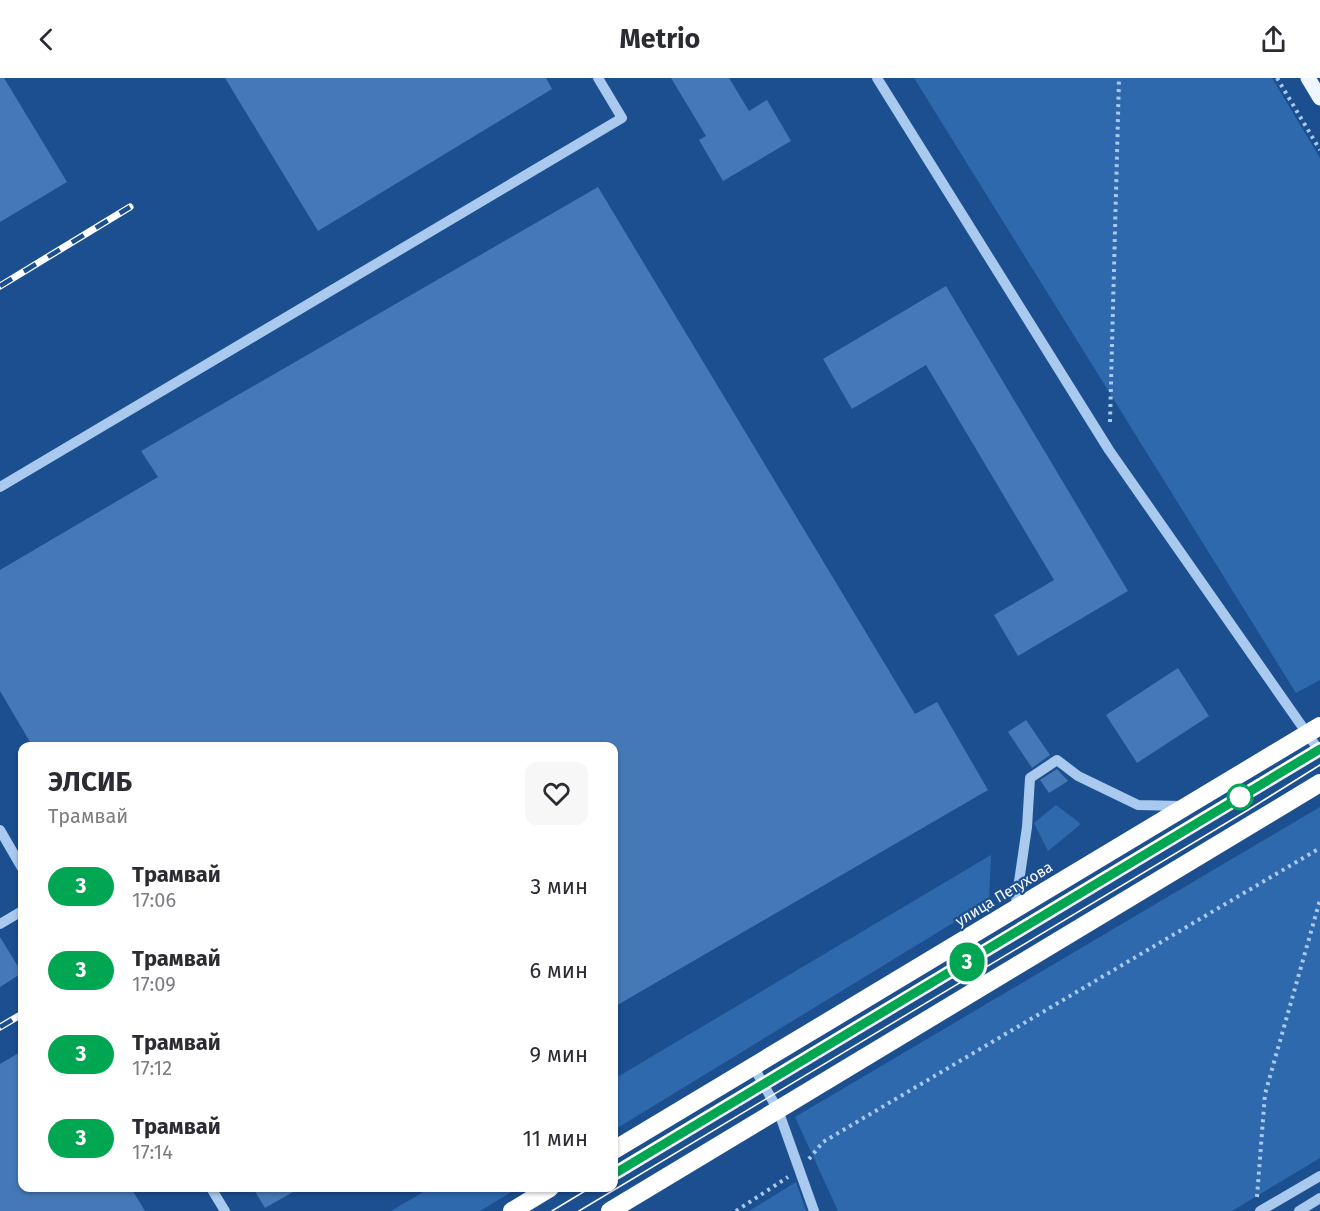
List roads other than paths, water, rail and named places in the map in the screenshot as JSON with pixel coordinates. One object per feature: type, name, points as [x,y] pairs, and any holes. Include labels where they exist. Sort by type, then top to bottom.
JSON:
[{"type":"highway","name":"улица Петухова","points":[[618,1148],[1314,729]]},
{"type":"highway","points":[[610,1211],[1320,783]]},
{"type":"highway","points":[[512,1211],[543,1192]]},
{"type":"main road","points":[[1308,78],[1320,98]]},
{"type":"street","points":[[0,487],[622,118],[598,78]]},
{"type":"street","points":[[877,78],[1109,450],[1314,729],[1320,752]]},
{"type":"street","points":[[1015,909],[1027,827],[1030,778],[1057,760],[1078,776],[1138,805],[1186,806]]},
{"type":"street","points":[[0,830],[18,861]]},
{"type":"street","points":[[0,924],[18,913]]},
{"type":"street","points":[[753,1066],[778,1110],[814,1211]]},
{"type":"street","points":[[1258,1205],[1320,1176]]},
{"type":"street","points":[[214,1192],[225,1211]]},
{"type":"street","points":[[1299,1211],[1320,1198]]},
{"type":"tram line","points":[[618,1172],[1320,749]]},
{"type":"tram line","name":"3","points":[[618,1172],[1320,749]]},
{"type":"tram line","points":[[618,1188],[1320,765]]},
{"type":"tram line","points":[[552,1211],[583,1192]]},
{"type":"tram line","points":[[579,1211],[611,1192]]},
{"type":"railway","points":[[0,286],[130,207]]},
{"type":"railway","points":[[0,1027],[18,1016]]}]
